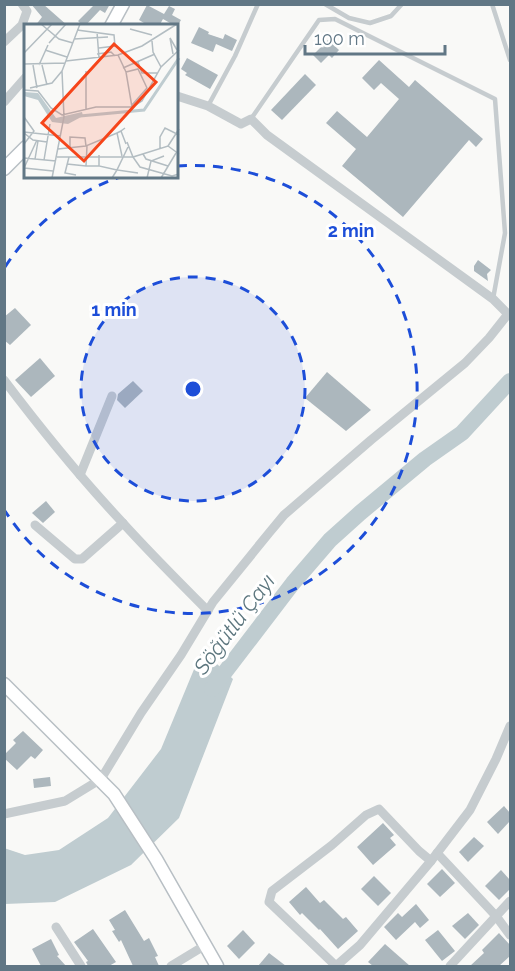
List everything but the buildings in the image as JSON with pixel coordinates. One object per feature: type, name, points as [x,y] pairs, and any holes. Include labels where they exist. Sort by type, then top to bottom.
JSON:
[{"type":"main road","points":[[112,24],[123,4]]},
{"type":"main road","points":[[4,169],[24,149]]},
{"type":"main road","points":[[4,684],[114,794],[156,859],[217,966]]},
{"type":"street","points":[[22,4],[27,11],[25,24]]},
{"type":"street","points":[[4,42],[24,27]]},
{"type":"street","points":[[4,102],[24,78]]},
{"type":"street","points":[[4,814],[65,801],[101,779],[208,611],[284,515],[465,363],[489,338],[509,312],[267,135],[251,119],[241,124],[208,106],[178,96]]},
{"type":"street","points":[[4,380],[80,475],[208,611]]},
{"type":"street","points":[[80,475],[112,396]]},
{"type":"street","points":[[35,525],[75,559],[82,559],[123,523]]},
{"type":"street","points":[[510,726],[470,810],[434,857],[360,945],[336,966],[269,902],[272,891],[332,845],[366,815],[379,809],[419,851],[434,857],[496,916],[510,936]]},
{"type":"street","points":[[450,966],[510,901]]},
{"type":"street","points":[[56,927],[81,966]]},
{"type":"street","points":[[171,966],[204,946]]},
{"type":"lane","points":[[208,106],[235,56],[258,4]]},
{"type":"lane","points":[[325,4],[349,18],[369,23],[392,16],[402,4]]},
{"type":"lane","points":[[492,4],[510,60]]},
{"type":"lane","points":[[251,119],[319,20],[335,19],[495,99],[505,232],[493,300]]},
{"type":"shaded area","points":[[202,650],[233,679],[179,818],[131,865],[55,902],[5,904],[4,848],[25,855],[59,850],[108,818],[161,749]]},
{"type":"waterway","name":"Söğütlü Çayı","points":[[212,689],[293,583],[330,540],[425,459],[462,433],[510,381]]}]
